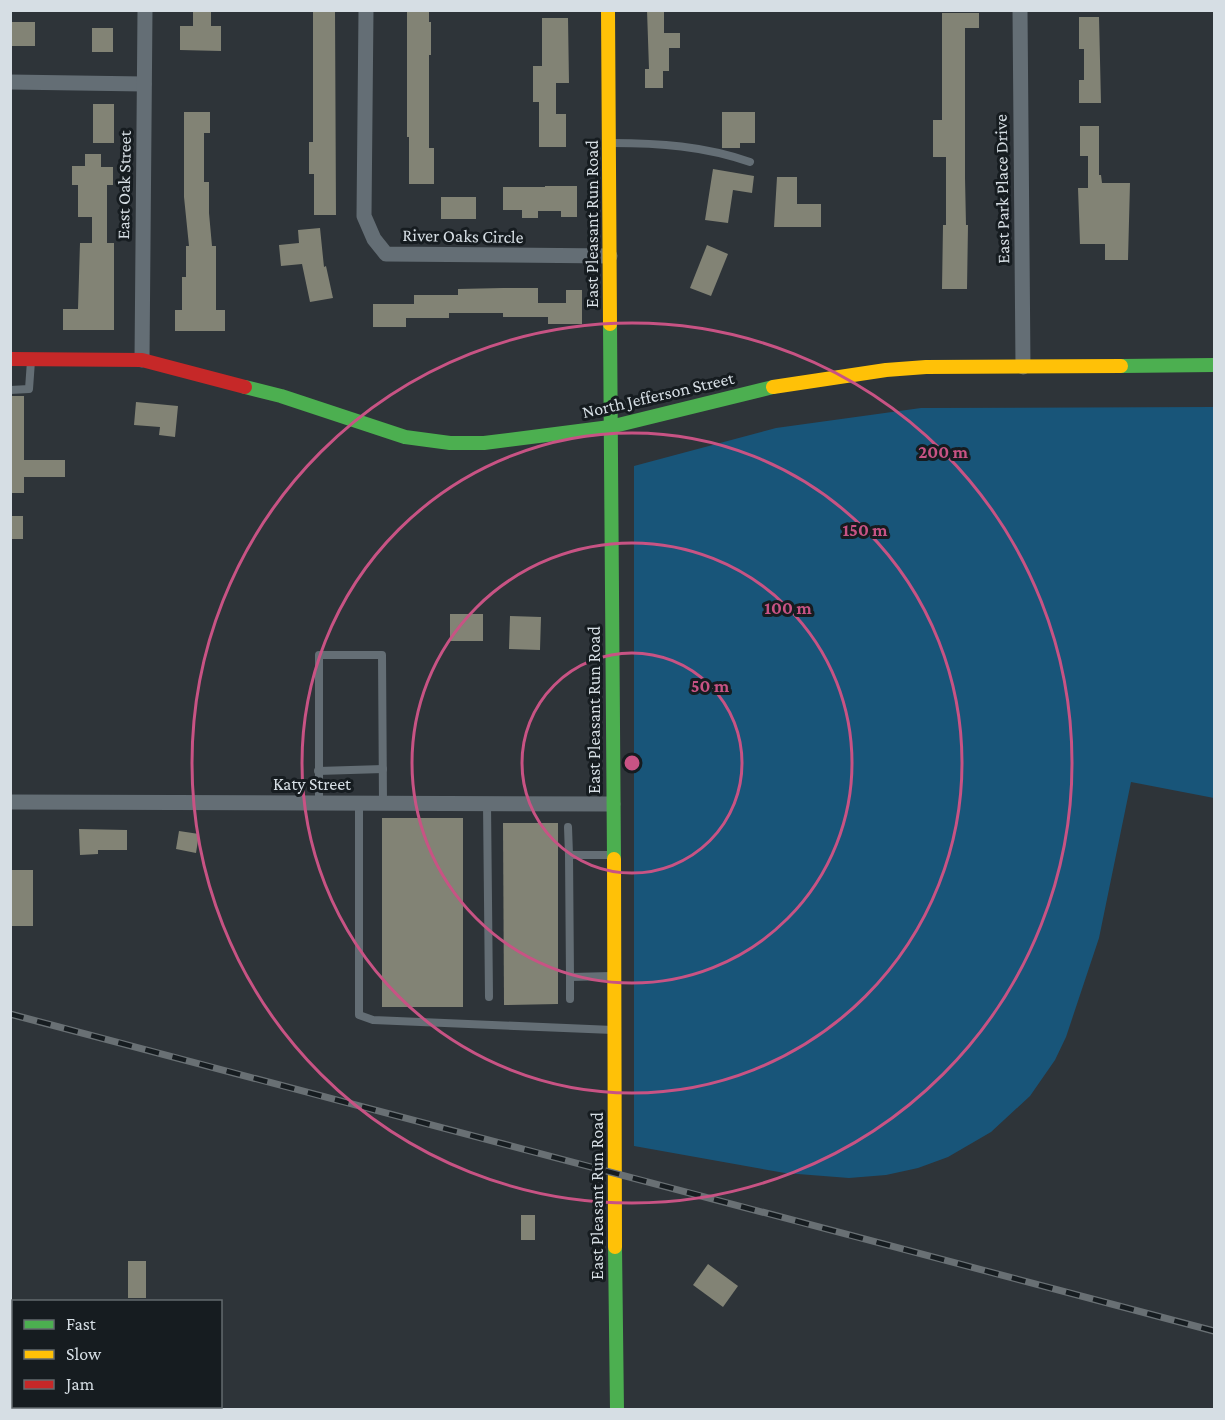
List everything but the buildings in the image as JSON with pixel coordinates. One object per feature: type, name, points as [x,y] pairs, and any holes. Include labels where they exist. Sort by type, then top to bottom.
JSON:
[{"type":"main road","name":"East Pleasant Run Road","points":[[608,10],[617,1410]]},
{"type":"main road","name":"North Jefferson Street","points":[[10,359],[142,360],[281,396],[405,437],[450,443],[484,443],[610,427],[788,383],[825,377],[926,367],[1215,365]]},
{"type":"street","name":"East Oak Street","points":[[142,360],[145,10]]},
{"type":"street","name":"River Oaks Circle","points":[[366,10],[364,216],[374,239],[386,254],[610,256]]},
{"type":"street","name":"East Park Place Drive","points":[[1020,10],[1023,367]]},
{"type":"street","points":[[10,82],[144,84]]},
{"type":"street","name":"Katy Street","points":[[10,802],[613,804]]},
{"type":"lane","points":[[609,143],[651,143],[693,147],[750,162]]},
{"type":"lane","points":[[10,390],[29,389],[32,359]]},
{"type":"lane","points":[[319,803],[319,655],[382,655],[383,803]]},
{"type":"lane","points":[[318,771],[383,769]]},
{"type":"lane","points":[[359,803],[359,1015],[373,1020],[568,1026],[615,1030]]},
{"type":"lane","points":[[487,804],[489,997]]},
{"type":"lane","points":[[568,827],[570,999]]},
{"type":"lane","points":[[569,855],[614,855]]},
{"type":"lane","points":[[570,977],[615,976]]},
{"type":"shaded area","points":[[1214,407],[1214,798],[1131,782],[1099,938],[1066,1037],[1055,1060],[1030,1096],[991,1132],[948,1157],[918,1168],[886,1175],[849,1178],[785,1173],[634,1146],[634,466],[776,428],[921,408]]},
{"type":"railway","points":[[10,1014],[1214,1331]]},
{"type":"traffic: fast","points":[[610,324],[614,859]]},
{"type":"traffic: fast","points":[[1121,366],[1214,365]]},
{"type":"traffic: fast","points":[[245,387],[281,396],[405,437],[450,443],[484,443],[610,427],[773,387]]},
{"type":"traffic: fast","points":[[615,1247],[617,1410]]},
{"type":"traffic: slow","points":[[608,10],[610,324]]},
{"type":"traffic: slow","points":[[773,387],[886,370],[926,367],[1121,366]]},
{"type":"traffic: slow","points":[[614,859],[615,1247]]},
{"type":"traffic: jam","points":[[10,359],[142,360],[245,387]]}]
